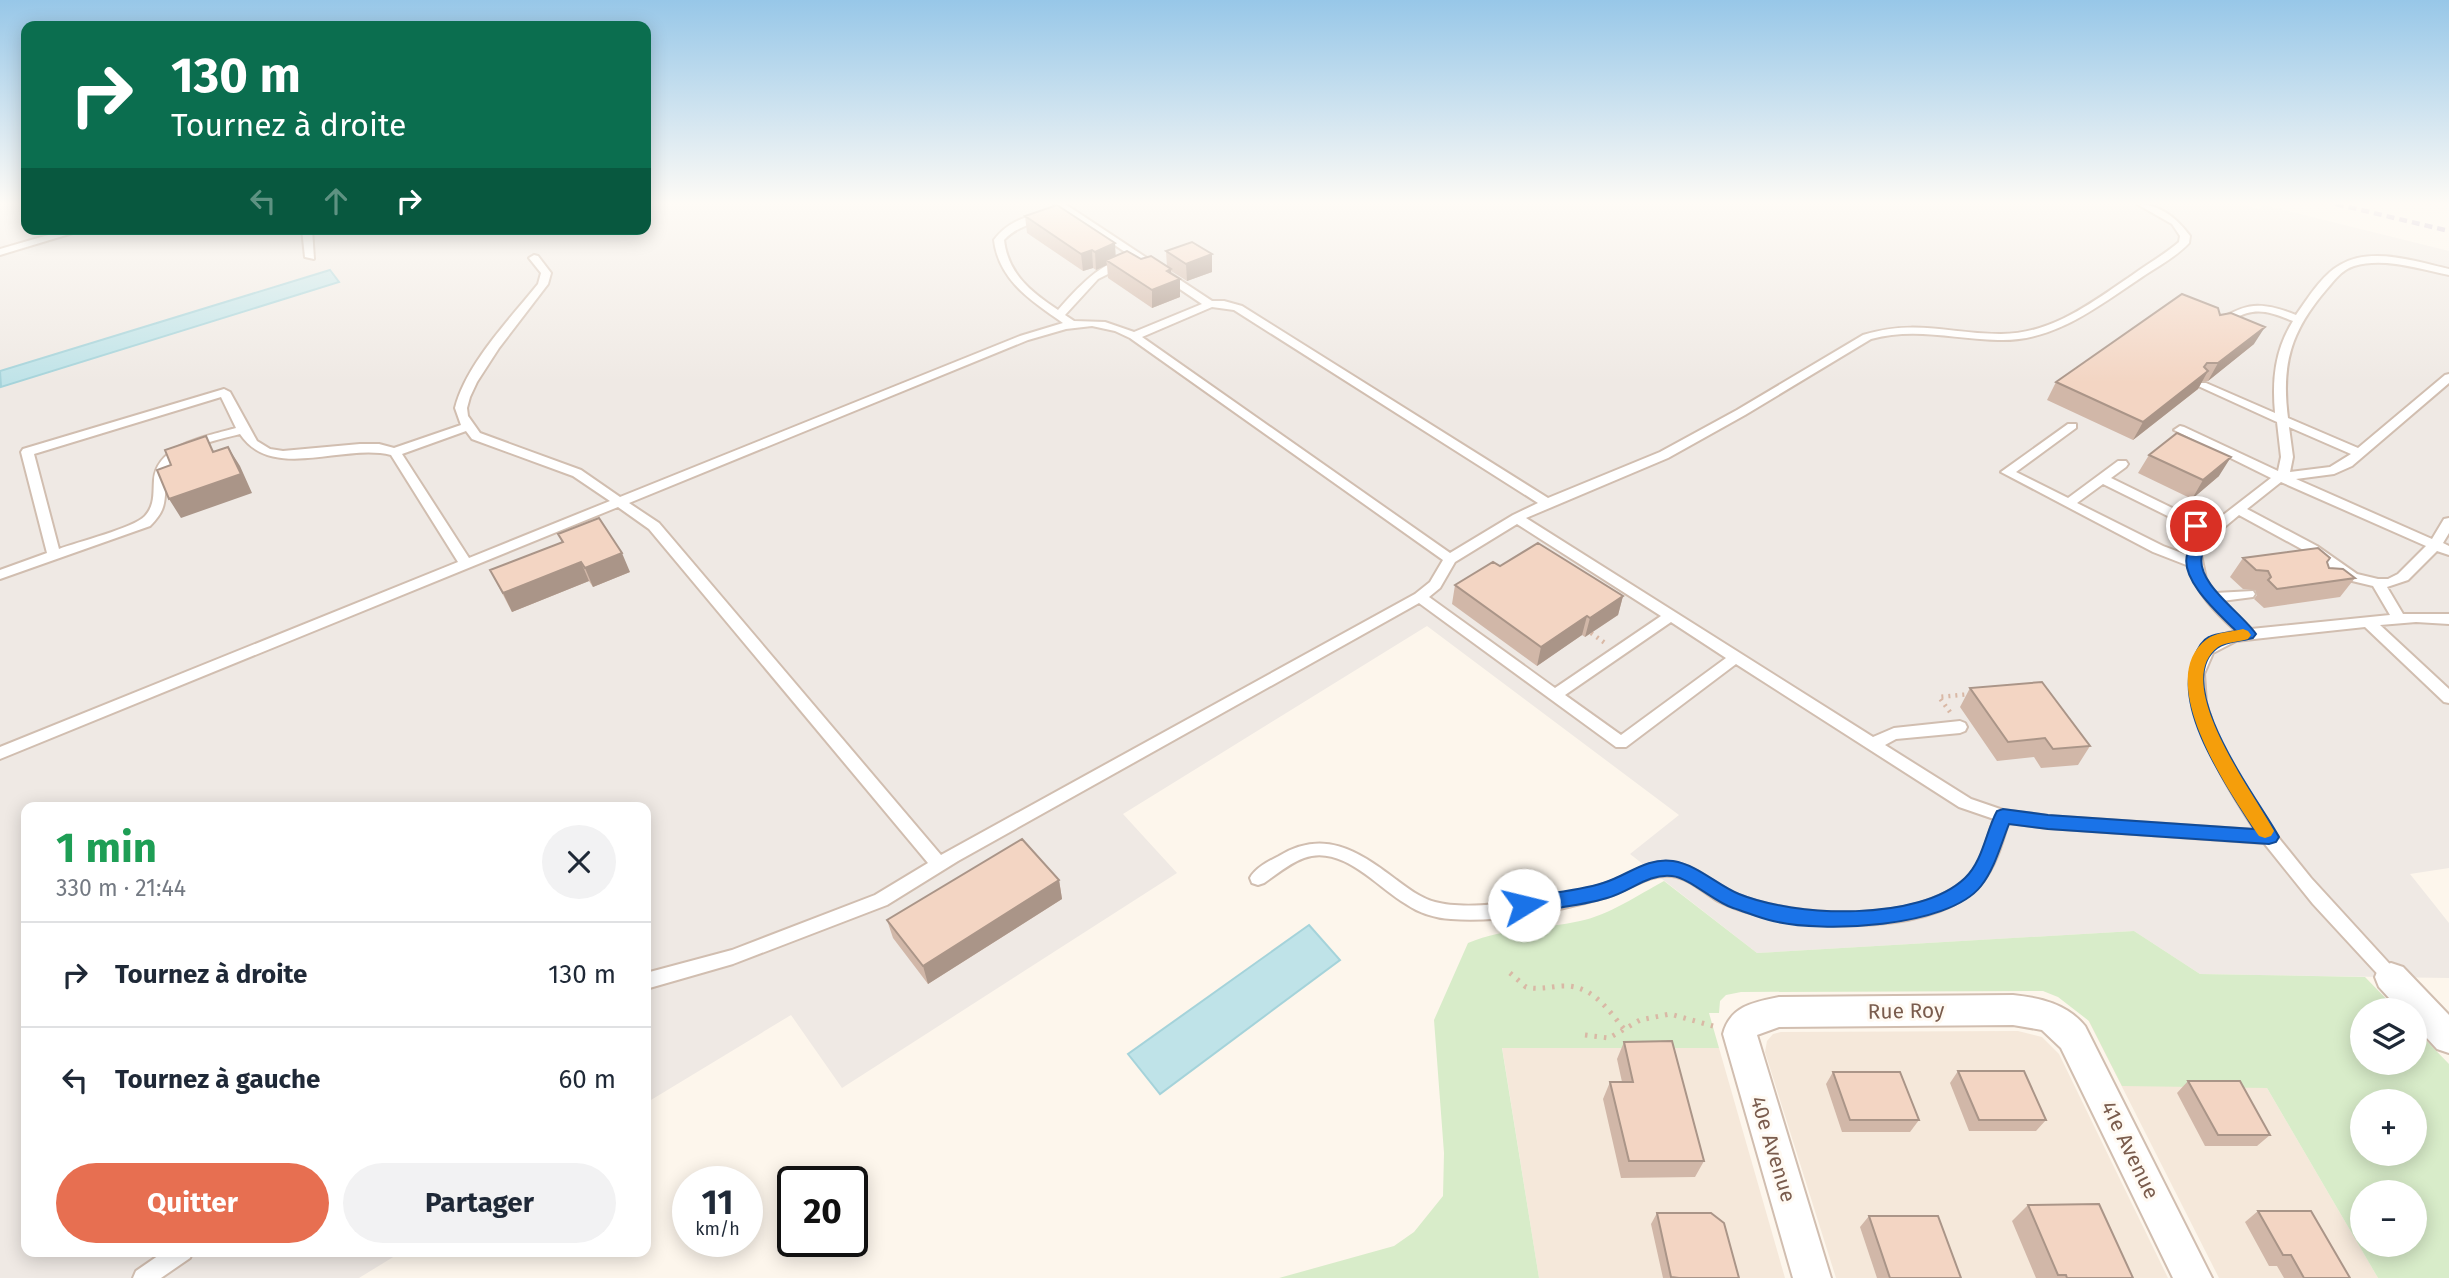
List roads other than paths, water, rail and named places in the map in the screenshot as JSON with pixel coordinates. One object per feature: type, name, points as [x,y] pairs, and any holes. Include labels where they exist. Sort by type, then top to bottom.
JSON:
[{"type":"street","points":[[2391,977],[2449,1038]]},
{"type":"street","name":"Rue Roy","points":[[1730,1023],[1779,1013],[2013,1010],[2045,1014],[2063,1025]]},
{"type":"street","name":"40e Avenue","points":[[1730,1023],[1742,1026],[1746,1061],[1812,1278]]},
{"type":"street","name":"41e Avenue","points":[[2063,1025],[2073,1037],[2193,1278]]},
{"type":"lane","points":[[538,264],[546,274],[543,284],[472,381],[461,403],[460,411],[467,427],[476,436],[577,473],[654,526],[939,864]]},
{"type":"lane","points":[[1004,264],[1018,283],[1070,323]]},
{"type":"lane","points":[[1059,315],[1094,276],[1123,264]]},
{"type":"lane","points":[[1149,264],[1210,304]]},
{"type":"lane","points":[[651,980],[733,957],[881,900],[939,864],[1420,597],[1435,585],[1450,559],[1545,502],[1570,495],[1664,455],[1867,337],[1882,331],[1917,328],[2001,338],[2035,335],[2060,326],[2153,264]]},
{"type":"lane","points":[[2248,634],[2211,598],[2199,579],[2194,555],[2210,532],[2280,477],[2285,470],[2287,457],[2278,380],[2282,351],[2298,318],[2341,268],[2352,264]]},
{"type":"lane","points":[[2395,264],[2449,272]]},
{"type":"lane","points":[[1134,336],[1210,304],[1238,308],[1545,502]]},
{"type":"lane","points":[[2214,328],[2250,306],[2273,309],[2298,318]]},
{"type":"lane","points":[[0,753],[1024,338],[1070,323],[1106,323],[1134,336],[1450,559]]},
{"type":"lane","points":[[2280,477],[2334,470],[2359,453],[2449,377]]},
{"type":"lane","points":[[2202,385],[2359,453]]},
{"type":"lane","points":[[54,555],[27,452],[224,392],[252,443],[266,451],[285,455],[363,446],[383,447],[396,452],[466,564]]},
{"type":"lane","points":[[2072,426],[2007,471],[2158,550],[2195,563]]},
{"type":"lane","points":[[396,452],[467,427]]},
{"type":"lane","points":[[0,575],[145,523],[156,514],[161,501],[162,474],[166,461],[188,448],[245,429]]},
{"type":"lane","points":[[2180,430],[2280,477],[2442,545],[2449,551]]},
{"type":"lane","points":[[2068,503],[2122,464]]},
{"type":"lane","points":[[2102,479],[2210,532]]},
{"type":"lane","points":[[2237,509],[2297,540],[2353,577],[2378,583],[2390,583],[2403,576],[2442,545],[2449,522]]},
{"type":"lane","points":[[1517,518],[1965,803],[2003,816],[2048,822],[2269,837]]},
{"type":"lane","points":[[2333,580],[2353,577]]},
{"type":"lane","points":[[2378,583],[2399,619]]},
{"type":"lane","points":[[2211,598],[2248,594]]},
{"type":"lane","points":[[1420,597],[1621,743],[1735,657]]},
{"type":"lane","points":[[1555,695],[1670,615]]},
{"type":"lane","points":[[2391,977],[2314,894],[2248,807],[2223,762],[2199,706],[2196,683],[2198,667],[2206,649],[2215,640],[2248,634],[2399,619],[2449,619]]},
{"type":"lane","points":[[2368,622],[2449,698]]},
{"type":"lane","points":[[1871,745],[1894,734],[1960,727]]},
{"type":"lane","points":[[1258,878],[1302,852],[1315,849],[1337,852],[1356,859],[1423,908],[1449,912],[1504,908],[1606,891],[1650,870],[1671,868],[1682,871],[1732,900],[1774,914],[1832,919],[1886,916],[1926,908],[1959,893],[1973,882],[1987,859],[2003,816]]},
{"type":"lane","points":[[143,1278],[174,1257]]},
{"type":"water","points":[[330,270],[339,282],[1,387],[0,371]]},
{"type":"water","points":[[1309,925],[1340,960],[1160,1094],[1128,1054]]}]
